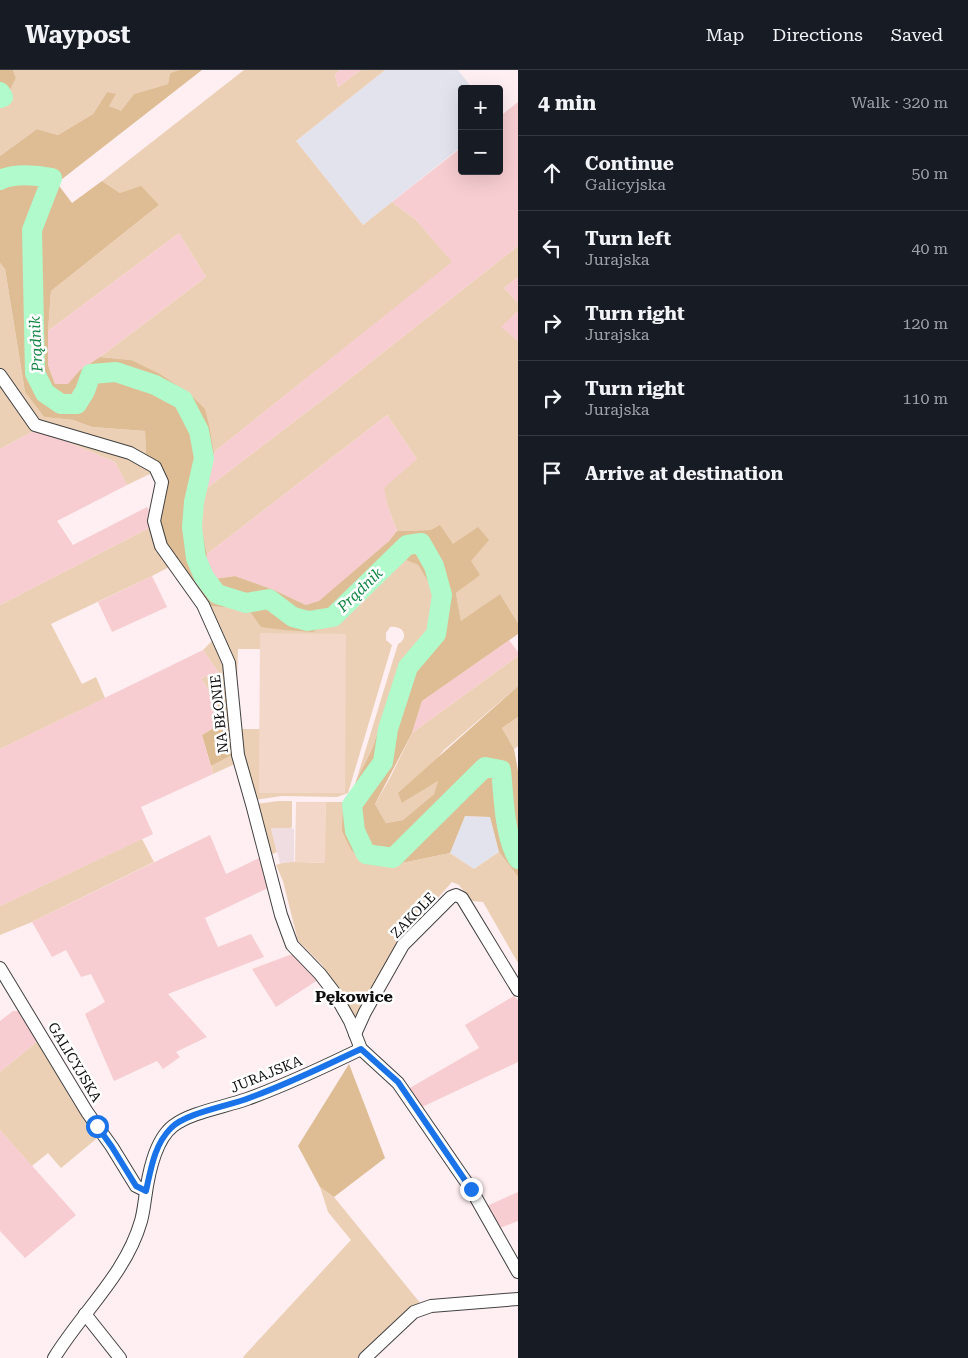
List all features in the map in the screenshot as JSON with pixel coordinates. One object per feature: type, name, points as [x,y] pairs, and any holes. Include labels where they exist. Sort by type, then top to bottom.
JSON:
[{"type":"street","name":"NA BŁONIE","points":[[0,375],[35,425],[130,453],[155,467],[162,482],[154,521],[161,546],[203,605],[229,662],[238,754],[281,915],[292,945],[320,974],[333,991],[350,1021],[361,1049]]},
{"type":"street","name":"ZAKOLE","points":[[355,1034],[365,1012],[403,945],[450,897],[456,895],[462,898],[518,990]]},
{"type":"street","name":"GALICYJSKA","points":[[0,968],[87,1112],[112,1147],[136,1186],[146,1191]]},
{"type":"street","name":"JURAJSKA","points":[[54,1358],[64,1341],[119,1270],[129,1251],[142,1221],[146,1191],[154,1157],[160,1141],[172,1127],[187,1118],[246,1100],[287,1084],[361,1049]]},
{"type":"street","points":[[361,1049],[398,1082],[471,1189],[518,1272]]},
{"type":"street","points":[[365,1358],[414,1312],[431,1306],[518,1299]]},
{"type":"street","points":[[85,1314],[120,1358]]},
{"type":"shaded area","points":[[0,70],[13,70],[16,78],[4,102],[0,104]]},
{"type":"shaded area","points":[[13,70],[179,70],[170,73],[168,84],[134,94],[121,112],[109,106],[107,92],[93,114],[58,135],[37,129],[0,156],[0,104],[4,102],[16,78]]},
{"type":"shaded area","points":[[179,70],[202,70],[57,183],[72,203],[102,181],[120,193],[141,186],[159,205],[51,291],[48,365],[55,384],[68,384],[80,370],[100,357],[131,360],[160,374],[191,395],[205,409],[214,452],[207,488],[199,513],[207,554],[206,565],[214,579],[235,576],[274,590],[306,605],[319,601],[389,541],[397,531],[431,530],[440,525],[453,544],[478,527],[489,540],[471,561],[480,575],[456,593],[461,621],[500,594],[518,623],[518,634],[422,701],[412,733],[375,804],[386,823],[403,820],[434,794],[438,781],[402,803],[398,793],[518,686],[518,717],[502,728],[514,749],[518,771],[518,877],[499,852],[490,817],[465,816],[450,853],[385,866],[370,865],[351,850],[342,831],[343,802],[351,796],[356,781],[373,747],[381,720],[409,650],[428,631],[434,611],[431,587],[418,565],[404,559],[381,573],[342,614],[313,632],[261,627],[248,609],[208,606],[164,541],[160,523],[168,486],[162,466],[146,455],[145,431],[92,427],[73,420],[44,417],[25,392],[5,269],[0,263],[0,156],[37,129],[58,135],[93,114],[107,92],[116,94],[109,106],[121,111],[134,94],[168,84],[170,73]]},
{"type":"shaded area","points":[[244,70],[340,70],[335,74],[338,87],[361,70],[385,70],[296,141],[363,225],[392,202],[416,220],[452,262],[214,452],[210,429],[131,360],[100,357],[206,277],[179,233],[48,331],[51,291],[159,205],[120,193],[102,181]]},
{"type":"shaded area","points":[[340,70],[361,70],[338,87],[335,74]]},
{"type":"shaded area","points":[[385,70],[458,70],[470,85],[458,85],[458,149],[363,225],[296,141]]},
{"type":"shaded area","points":[[518,102],[518,246],[333,392],[207,488],[214,452],[451,262],[416,220],[392,202],[458,150],[458,175],[503,175],[503,114]]},
{"type":"shaded area","points":[[179,233],[206,277],[80,370],[68,385],[55,384],[48,365],[48,331]]},
{"type":"shaded area","points":[[518,246],[518,277],[504,288],[518,303],[518,311],[501,327],[518,341],[518,623],[500,594],[461,622],[456,593],[479,575],[453,544],[431,530],[397,531],[388,507],[384,488],[417,459],[387,415],[207,554],[199,513],[207,488],[333,392]]},
{"type":"shaded area","points":[[0,263],[5,269],[25,392],[44,417],[73,420],[92,427],[145,431],[146,455],[39,423],[0,368]]},
{"type":"shaded area","points":[[518,277],[518,303],[504,288]]},
{"type":"shaded area","points":[[518,311],[518,341],[500,327]]},
{"type":"shaded area","points":[[0,381],[27,420],[129,456],[154,472],[127,485],[115,462],[37,429],[0,449]]},
{"type":"shaded area","points":[[387,415],[417,459],[388,507],[397,531],[389,541],[319,602],[306,605],[274,590],[235,576],[214,579],[206,565],[207,554]]},
{"type":"shaded area","points":[[37,429],[115,462],[127,485],[57,521],[73,545],[147,507],[150,511],[151,527],[0,605],[0,449]]},
{"type":"shaded area","points":[[151,527],[171,566],[51,624],[82,684],[96,677],[105,698],[0,749],[0,605]]},
{"type":"shaded area","points":[[404,558],[418,565],[431,587],[434,611],[428,631],[409,650],[381,720],[373,747],[356,781],[398,644],[404,638],[403,632],[395,627],[390,627],[386,633],[386,640],[392,645],[348,793],[337,797],[282,796],[254,800],[242,752],[239,729],[260,729],[261,633],[260,649],[238,649],[237,683],[208,606],[248,609],[325,625],[342,614],[354,603],[381,573]]},
{"type":"shaded area","points":[[152,576],[167,607],[112,632],[98,602]]},
{"type":"shaded area","points":[[260,633],[346,634],[345,793],[259,793]]},
{"type":"shaded area","points":[[214,639],[224,665],[226,694],[214,699],[201,678],[219,673],[203,650]]},
{"type":"shaded area","points":[[509,640],[518,652],[518,656],[412,733],[422,701]]},
{"type":"shaded area","points":[[203,650],[219,673],[201,678],[218,706],[222,723],[202,735],[213,774],[141,807],[153,834],[0,906],[0,749]]},
{"type":"shaded area","points":[[518,656],[518,686],[444,750],[402,803],[439,780],[434,794],[403,820],[386,823],[375,804],[412,733]]},
{"type":"shaded area","points":[[226,694],[232,755],[211,766],[202,735],[222,723],[218,706],[214,699]]},
{"type":"shaded area","points":[[518,717],[518,746],[514,749],[502,728]]},
{"type":"shaded area","points":[[232,755],[235,764],[213,774],[211,766]]},
{"type":"shaded area","points":[[292,801],[292,826],[291,828],[271,828],[277,852],[268,856],[256,804]]},
{"type":"shaded area","points":[[296,802],[326,802],[325,863],[295,862]]},
{"type":"shaded area","points":[[326,802],[343,802],[343,831],[351,850],[402,863],[450,853],[474,869],[499,852],[518,877],[518,963],[483,902],[471,901],[459,885],[452,882],[398,943],[357,1016],[351,1015],[322,965],[298,941],[283,881],[276,865],[293,862],[324,863]]},
{"type":"shaded area","points":[[465,816],[490,817],[499,852],[474,869],[450,853]]},
{"type":"shaded area","points":[[271,828],[294,829],[294,862],[280,863]]},
{"type":"shaded area","points":[[210,835],[226,874],[259,858],[268,888],[205,918],[218,947],[251,934],[264,957],[168,994],[207,1037],[176,1052],[180,1057],[163,1069],[157,1061],[114,1081],[85,1014],[105,1002],[91,974],[81,977],[66,950],[52,957],[32,922]]},
{"type":"shaded area","points":[[142,839],[154,862],[32,922],[0,935],[0,906]]},
{"type":"shaded area","points":[[295,953],[318,980],[276,1007],[252,969]]},
{"type":"shaded area","points":[[514,996],[518,1000],[518,1062],[422,1107],[408,1089],[479,1048],[465,1025]]},
{"type":"shaded area","points":[[13,1011],[22,1011],[38,1041],[0,1072],[0,1021]]},
{"type":"shaded area","points":[[38,1041],[74,1104],[101,1135],[61,1168],[48,1153],[32,1166],[0,1130],[0,1072]]},
{"type":"shaded area","points":[[349,1064],[385,1158],[334,1197],[320,1187],[298,1146]]},
{"type":"shaded area","points":[[0,1130],[76,1215],[25,1258],[0,1231]]},
{"type":"shaded area","points":[[320,1187],[334,1197],[421,1304],[361,1358],[244,1358],[351,1240],[328,1212]]},
{"type":"shaded area","points":[[518,1192],[518,1221],[500,1228],[487,1206]]},
{"type":"waterway","name":"Prądnik","points":[[0,92],[3,97],[0,98]]},
{"type":"waterway","name":"Prądnik","points":[[0,180],[32,175],[52,178],[32,230],[35,373],[45,393],[61,404],[77,404],[85,391],[91,374],[116,372],[155,385],[183,400],[199,431],[204,458],[194,502],[192,527],[196,558],[204,577],[217,594],[246,603],[269,599],[293,617],[308,621],[333,617],[407,545],[421,543],[434,566],[442,595],[436,634],[408,667],[388,729],[383,762],[352,805],[355,831],[366,854],[393,858],[485,767],[501,770],[507,828],[518,859]]},
{"type":"district","name":"Pękowice","points":[[354,996]]},
{"type":"route","points":[[97,1126],[136,1186],[146,1191],[160,1141],[172,1127],[187,1118],[246,1100],[287,1084],[361,1049],[398,1082],[471,1189]]}]
